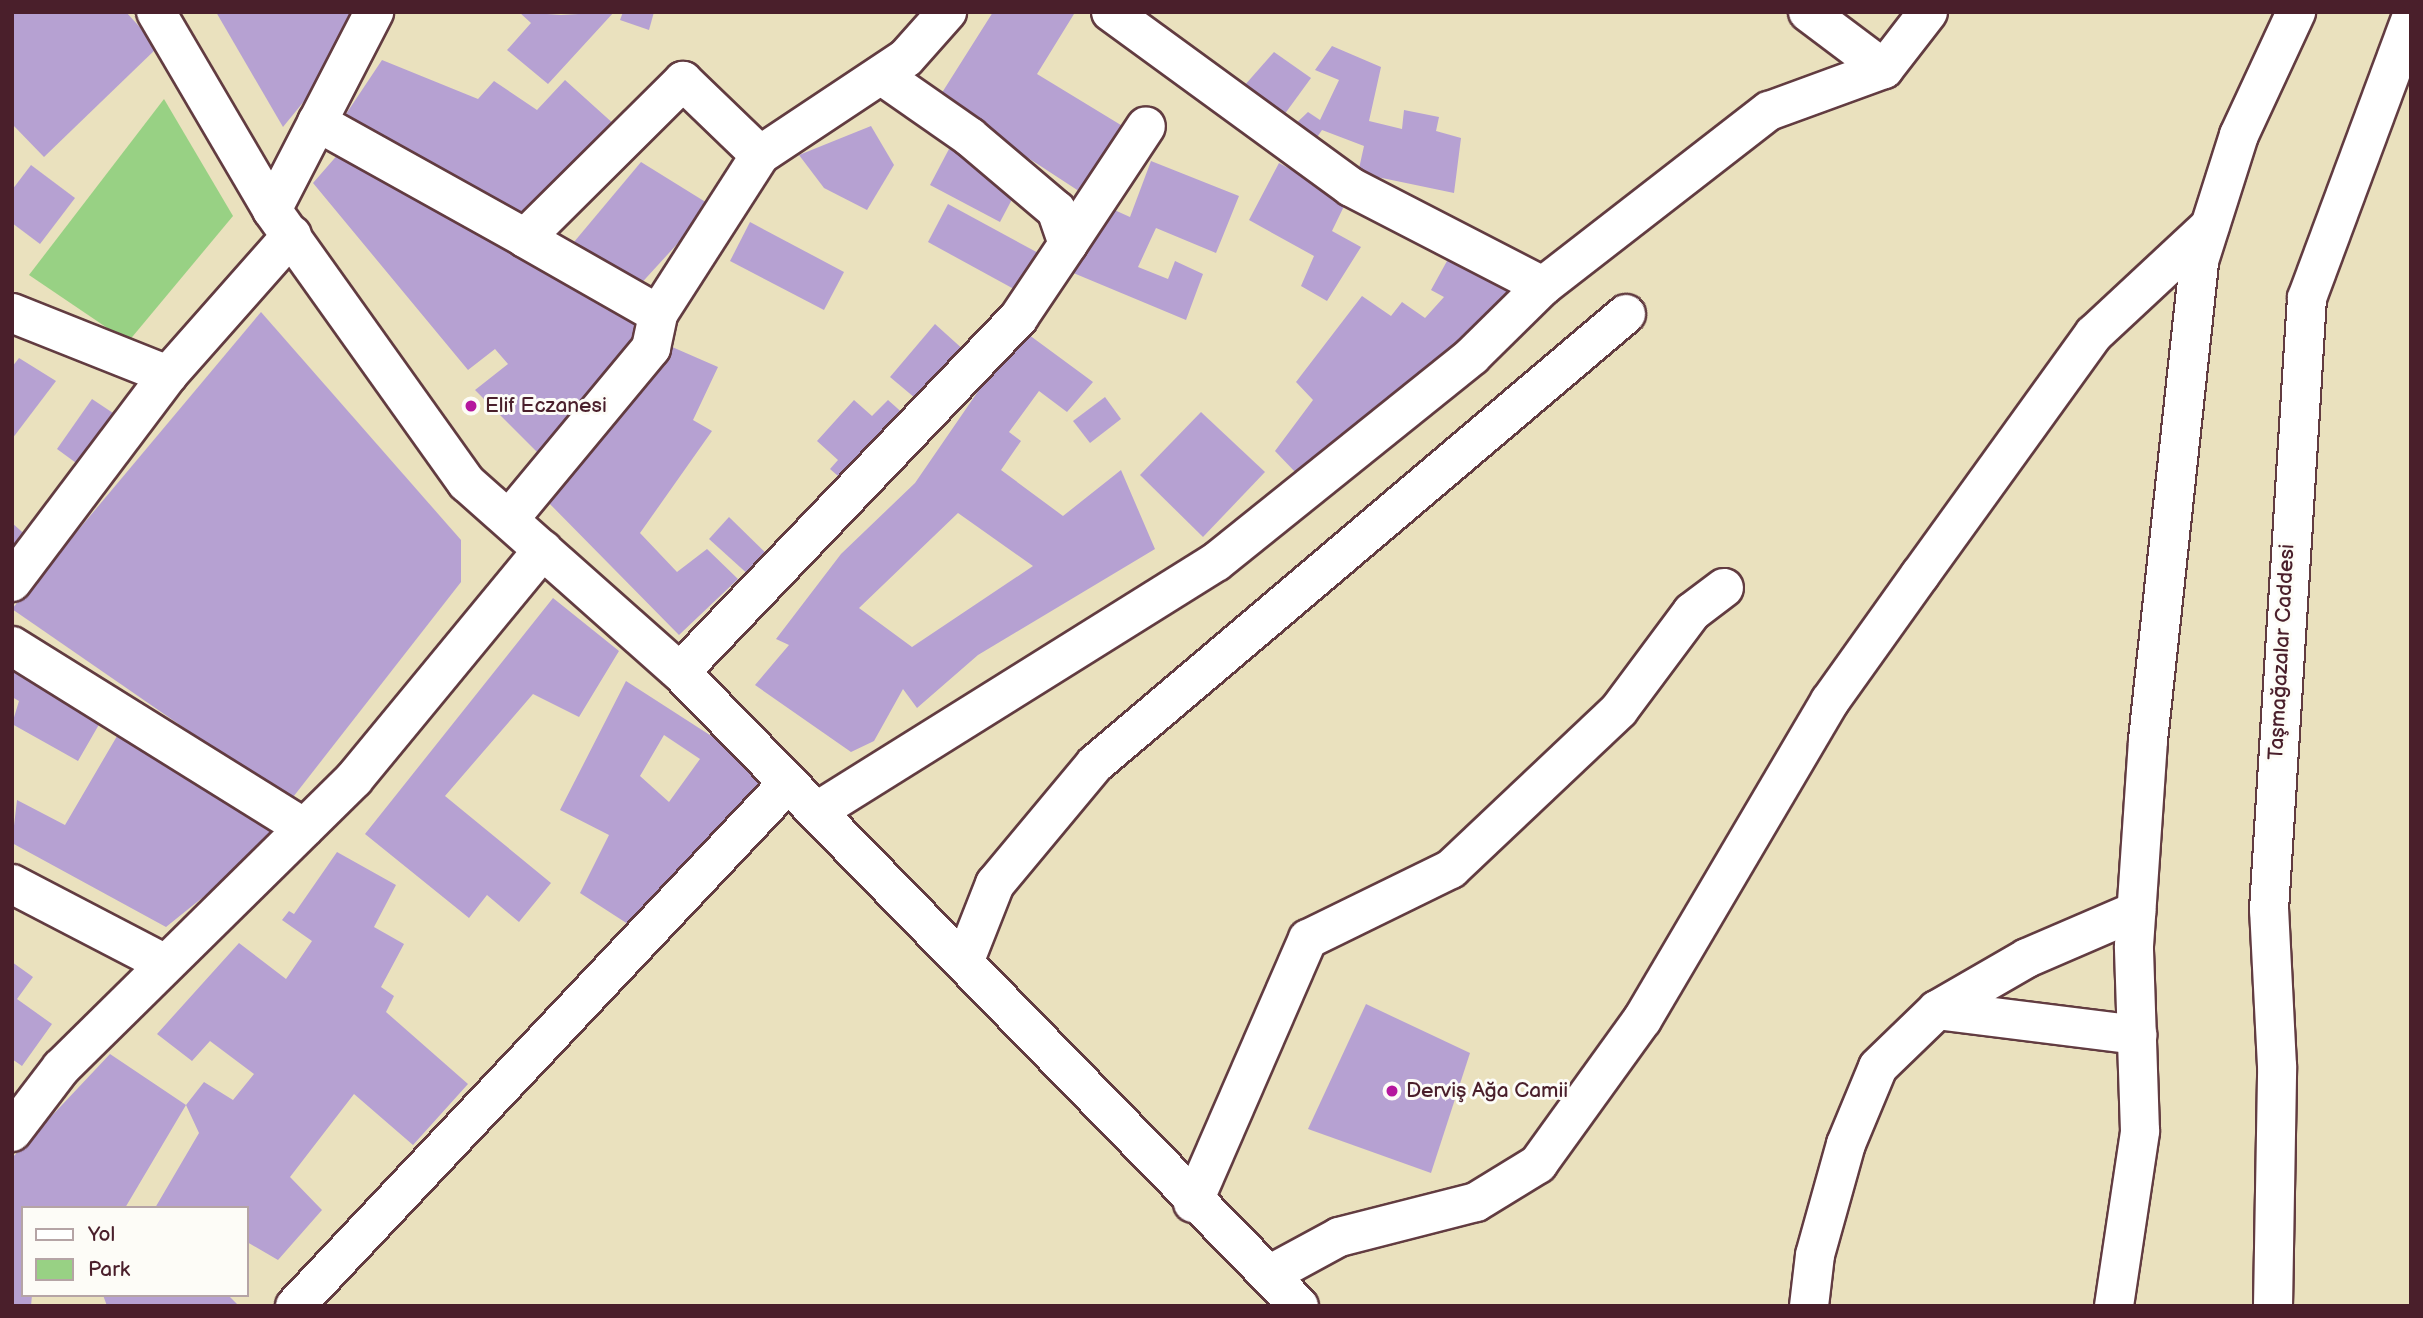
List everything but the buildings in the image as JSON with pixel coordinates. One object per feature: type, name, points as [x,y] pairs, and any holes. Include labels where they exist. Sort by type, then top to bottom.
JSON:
[{"type":"street","points":[[156,12],[282,223],[467,483],[510,518],[680,672],[787,785],[819,810],[848,849],[965,960],[1193,1203],[1299,1306]]},
{"type":"street","points":[[12,582],[282,223],[317,122],[373,12]]},
{"type":"street","points":[[510,518],[652,348],[658,314],[760,155],[906,58],[947,12]]},
{"type":"street","points":[[1111,12],[1351,187],[1543,286]]},
{"type":"street","points":[[1808,12],[1884,69]]},
{"type":"street","points":[[819,810],[1216,562],[1472,356],[1543,286],[1769,111],[1884,69],[1928,12]]},
{"type":"street","points":[[2114,1306],[2140,1130],[2136,911],[2148,740],[2199,261],[2239,135],[2295,12]]},
{"type":"street","name":"Taşmağazalar Caddesi","points":[[2273,1306],[2277,1066],[2269,910],[2307,298],[2411,18]]},
{"type":"street","points":[[881,75],[970,137],[1056,210],[1068,244]]},
{"type":"street","points":[[525,238],[683,81],[760,155]]},
{"type":"street","points":[[317,122],[658,314]]},
{"type":"street","points":[[680,672],[1019,317],[1146,126]]},
{"type":"street","points":[[1269,1275],[1339,1237],[1476,1202],[1538,1164],[1642,1020],[1830,701],[1905,596],[2094,334],[2210,226]]},
{"type":"street","points":[[12,313],[168,375]]},
{"type":"street","points":[[965,960],[995,884],[1095,764],[1626,314]]},
{"type":"street","points":[[12,1132],[61,1068],[164,963],[354,779],[543,550]]},
{"type":"street","points":[[1193,1203],[1308,939],[1451,869],[1619,710],[1692,612],[1724,588]]},
{"type":"street","points":[[12,646],[304,828]]},
{"type":"street","points":[[295,1306],[787,785]]},
{"type":"street","points":[[12,884],[164,963]]},
{"type":"street","points":[[1809,1306],[1815,1255],[1846,1144],[1878,1067],[1937,1010],[2027,958],[2136,911]]},
{"type":"street","points":[[1937,1010],[2137,1035]]},
{"type":"green space","points":[[164,99],[233,216],[128,342],[29,275]]},
{"type":"place","name":"Elif Eczanesi","points":[[471,406]]},
{"type":"place","name":"Derviş Ağa Camii","points":[[1392,1091]]}]
